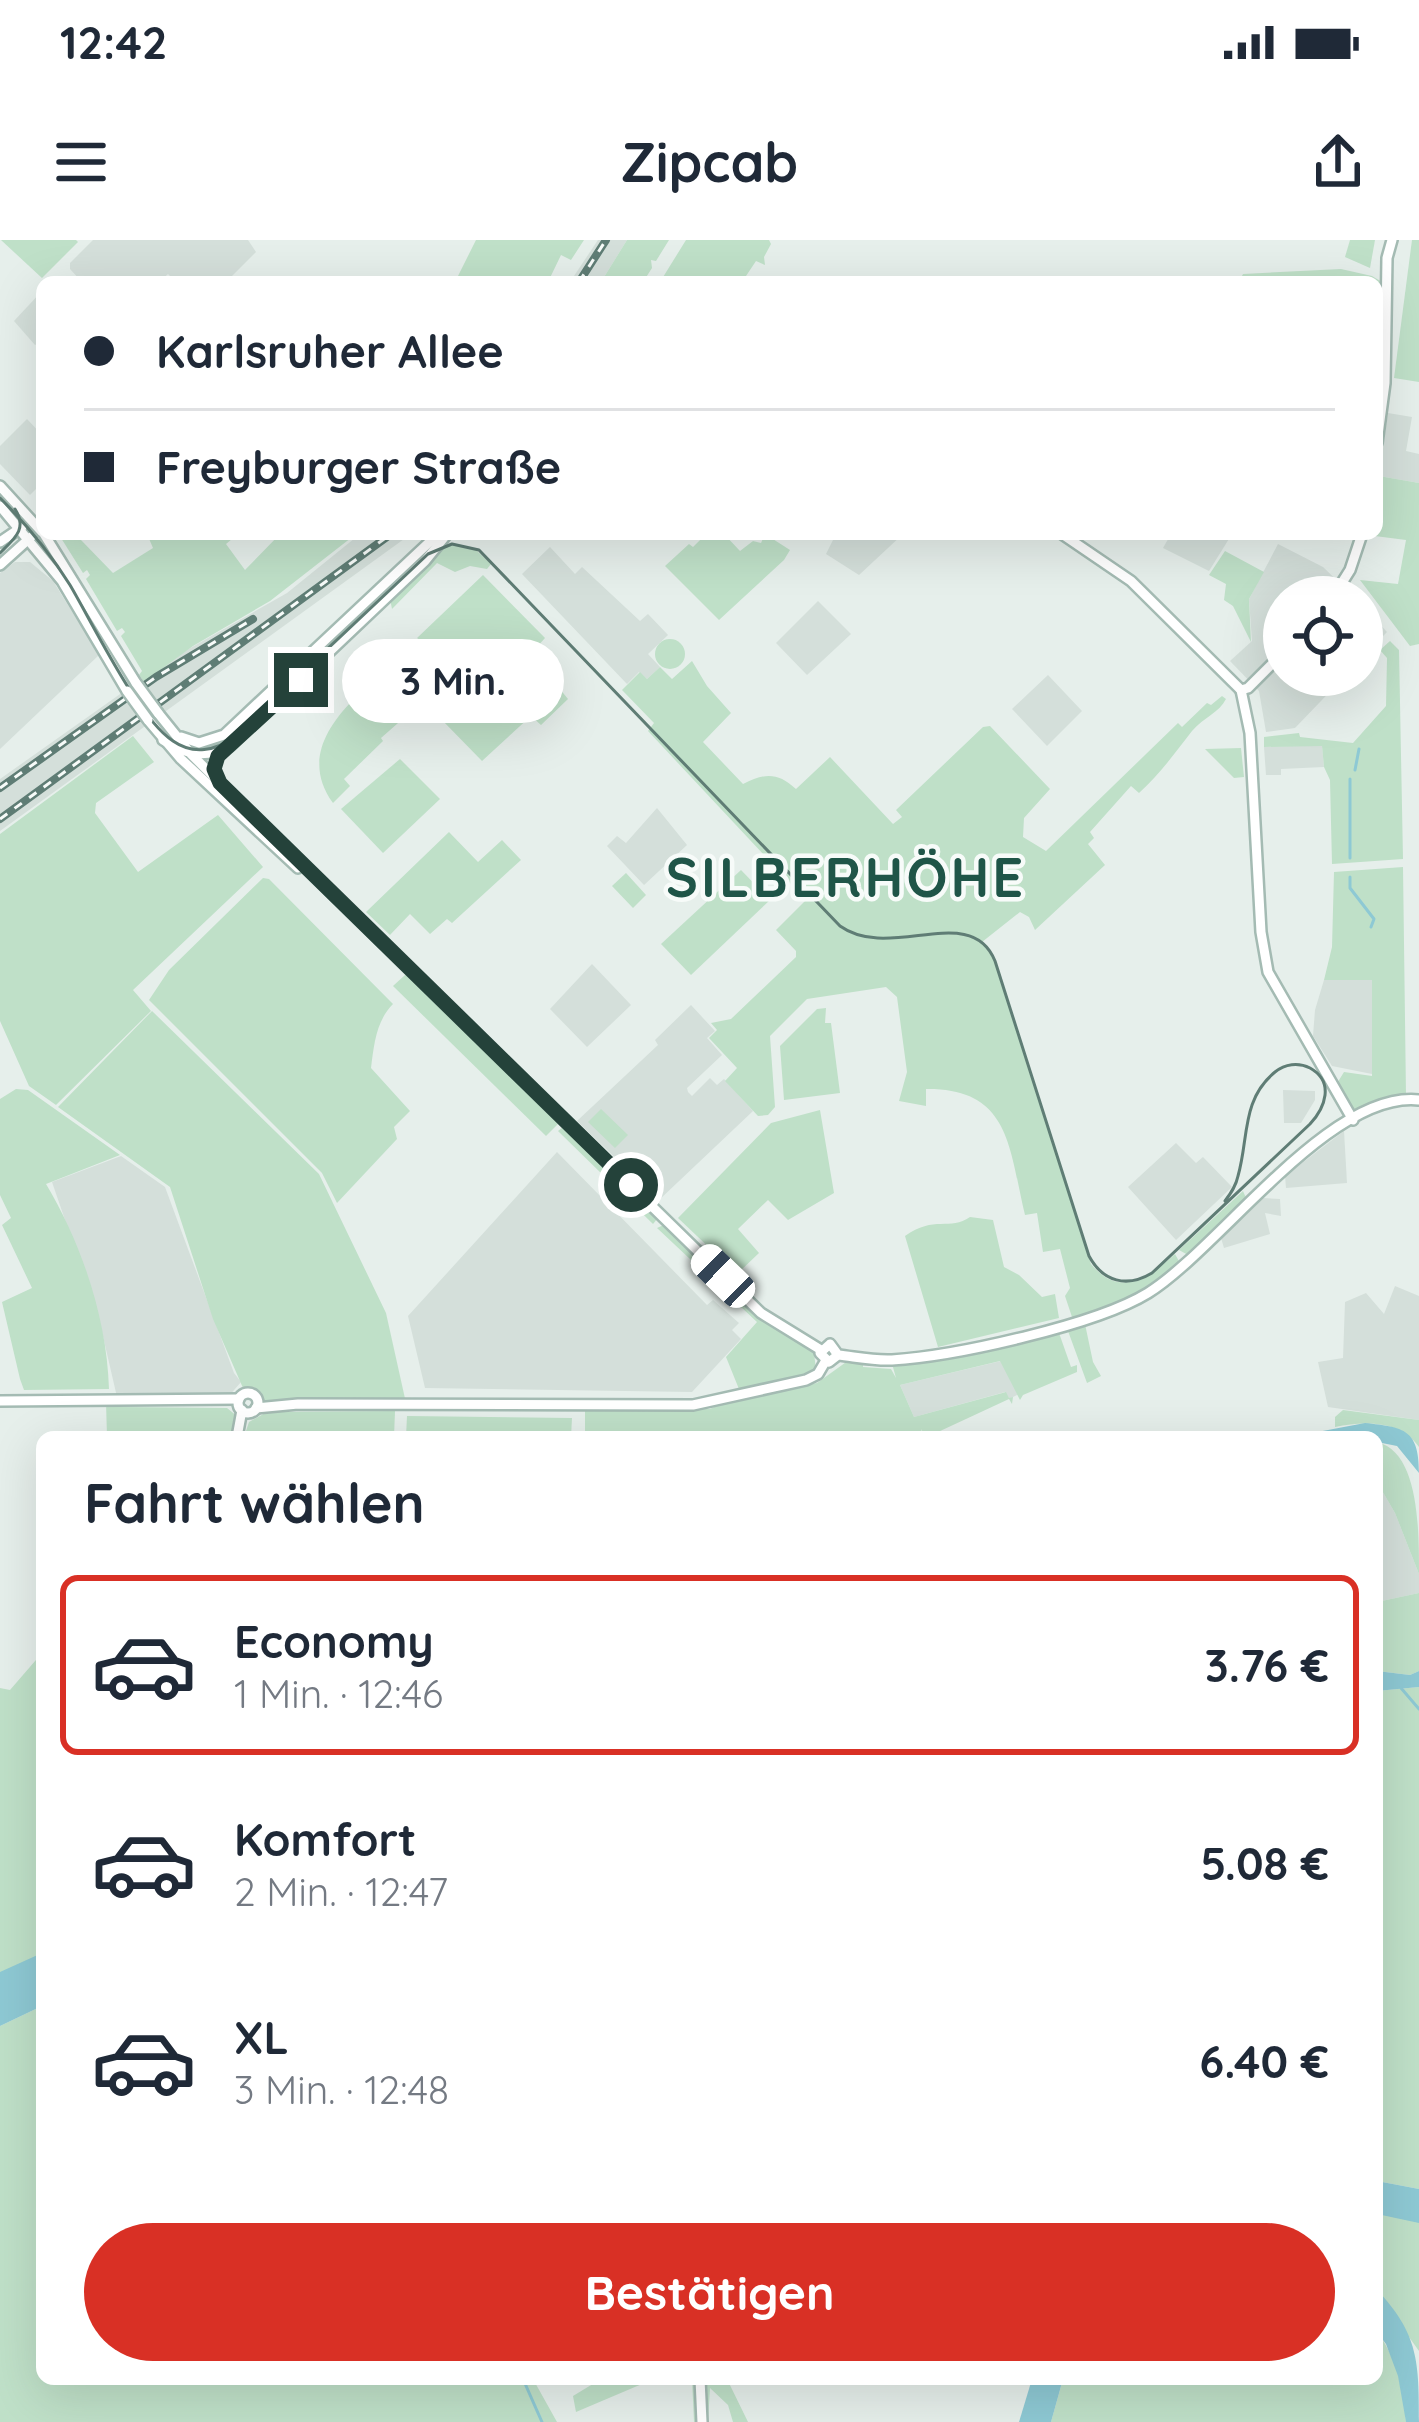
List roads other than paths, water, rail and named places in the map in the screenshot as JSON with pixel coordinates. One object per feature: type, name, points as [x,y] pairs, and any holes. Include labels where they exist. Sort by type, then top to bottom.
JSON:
[{"type":"street","points":[[1383,398],[1387,258],[1392,240]]},
{"type":"street","points":[[0,486],[36,526]]},
{"type":"street","points":[[0,506],[62,581],[153,717],[163,740],[276,850],[322,884]]},
{"type":"street","points":[[0,542],[20,528],[36,529]]},
{"type":"street","points":[[0,565],[36,532]]},
{"type":"street","points":[[45,540],[131,687]]},
{"type":"street","points":[[153,717],[200,743],[218,739],[432,540]]},
{"type":"street","points":[[220,783],[214,766],[223,750],[264,717],[442,540]]},
{"type":"street","points":[[1071,540],[1131,581],[1241,690],[1249,726],[1261,932],[1268,972],[1353,1120]]},
{"type":"street","points":[[1346,576],[1360,540]]},
{"type":"street","points":[[1241,690],[1263,673]]},
{"type":"street","points":[[172,730],[322,884],[761,1312],[820,1350],[826,1362]]},
{"type":"street","points":[[163,740],[191,754],[223,750]]},
{"type":"street","points":[[0,1401],[247,1406],[709,1404],[812,1378],[838,1355],[879,1360],[926,1357],[1118,1309],[1161,1284],[1289,1165],[1353,1120],[1387,1103],[1419,1100]]},
{"type":"street","points":[[820,1350],[830,1344],[838,1355]]},
{"type":"street","points":[[240,1431],[247,1406]]},
{"type":"street","points":[[700,2385],[702,2422]]},
{"type":"water","points":[[1365,1423],[1400,1429],[1416,1448],[1419,1473],[1397,1446],[1383,1443],[1383,1431],[1323,1431]]},
{"type":"water","points":[[1419,1671],[1419,1687],[1383,1690],[1383,1672],[1410,1675]]},
{"type":"water","points":[[36,1956],[36,2009],[0,2026],[0,1972]]},
{"type":"water","points":[[1383,2182],[1419,2189],[1419,2223],[1383,2215]]},
{"type":"water","points":[[1383,2297],[1414,2350],[1419,2422],[1406,2422],[1398,2376],[1386,2344]]},
{"type":"water","points":[[1030,2385],[1061,2385],[1051,2422],[1019,2422]]},
{"type":"waterway","points":[[1355,770],[1359,749]]},
{"type":"waterway","points":[[1350,779],[1350,858]]},
{"type":"waterway","points":[[1350,877],[1350,888],[1374,919],[1371,927]]},
{"type":"waterway","points":[[1401,1688],[1419,1709]]},
{"type":"waterway","points":[[526,2385],[542,2422]]},
{"type":"tram line","points":[[0,498],[36,538]]},
{"type":"tram line","points":[[0,553],[20,528],[15,509]]},
{"type":"tram line","points":[[38,540],[145,712],[173,741],[196,750],[220,746],[234,737],[428,554],[452,544],[479,550],[840,926],[882,938],[968,935],[984,944],[995,961],[1089,1256],[1108,1277],[1125,1281],[1152,1273],[1310,1124],[1325,1095],[1318,1074],[1292,1065],[1279,1069],[1264,1083],[1251,1107],[1237,1180],[1225,1201]]},
{"type":"railway","points":[[583,276],[606,240]]},
{"type":"railway","points":[[0,819],[383,540]]},
{"type":"railway","points":[[0,788],[156,677],[253,619]]},
{"type":"district","name":"SILBERHÖHE","points":[[846,878]]}]
